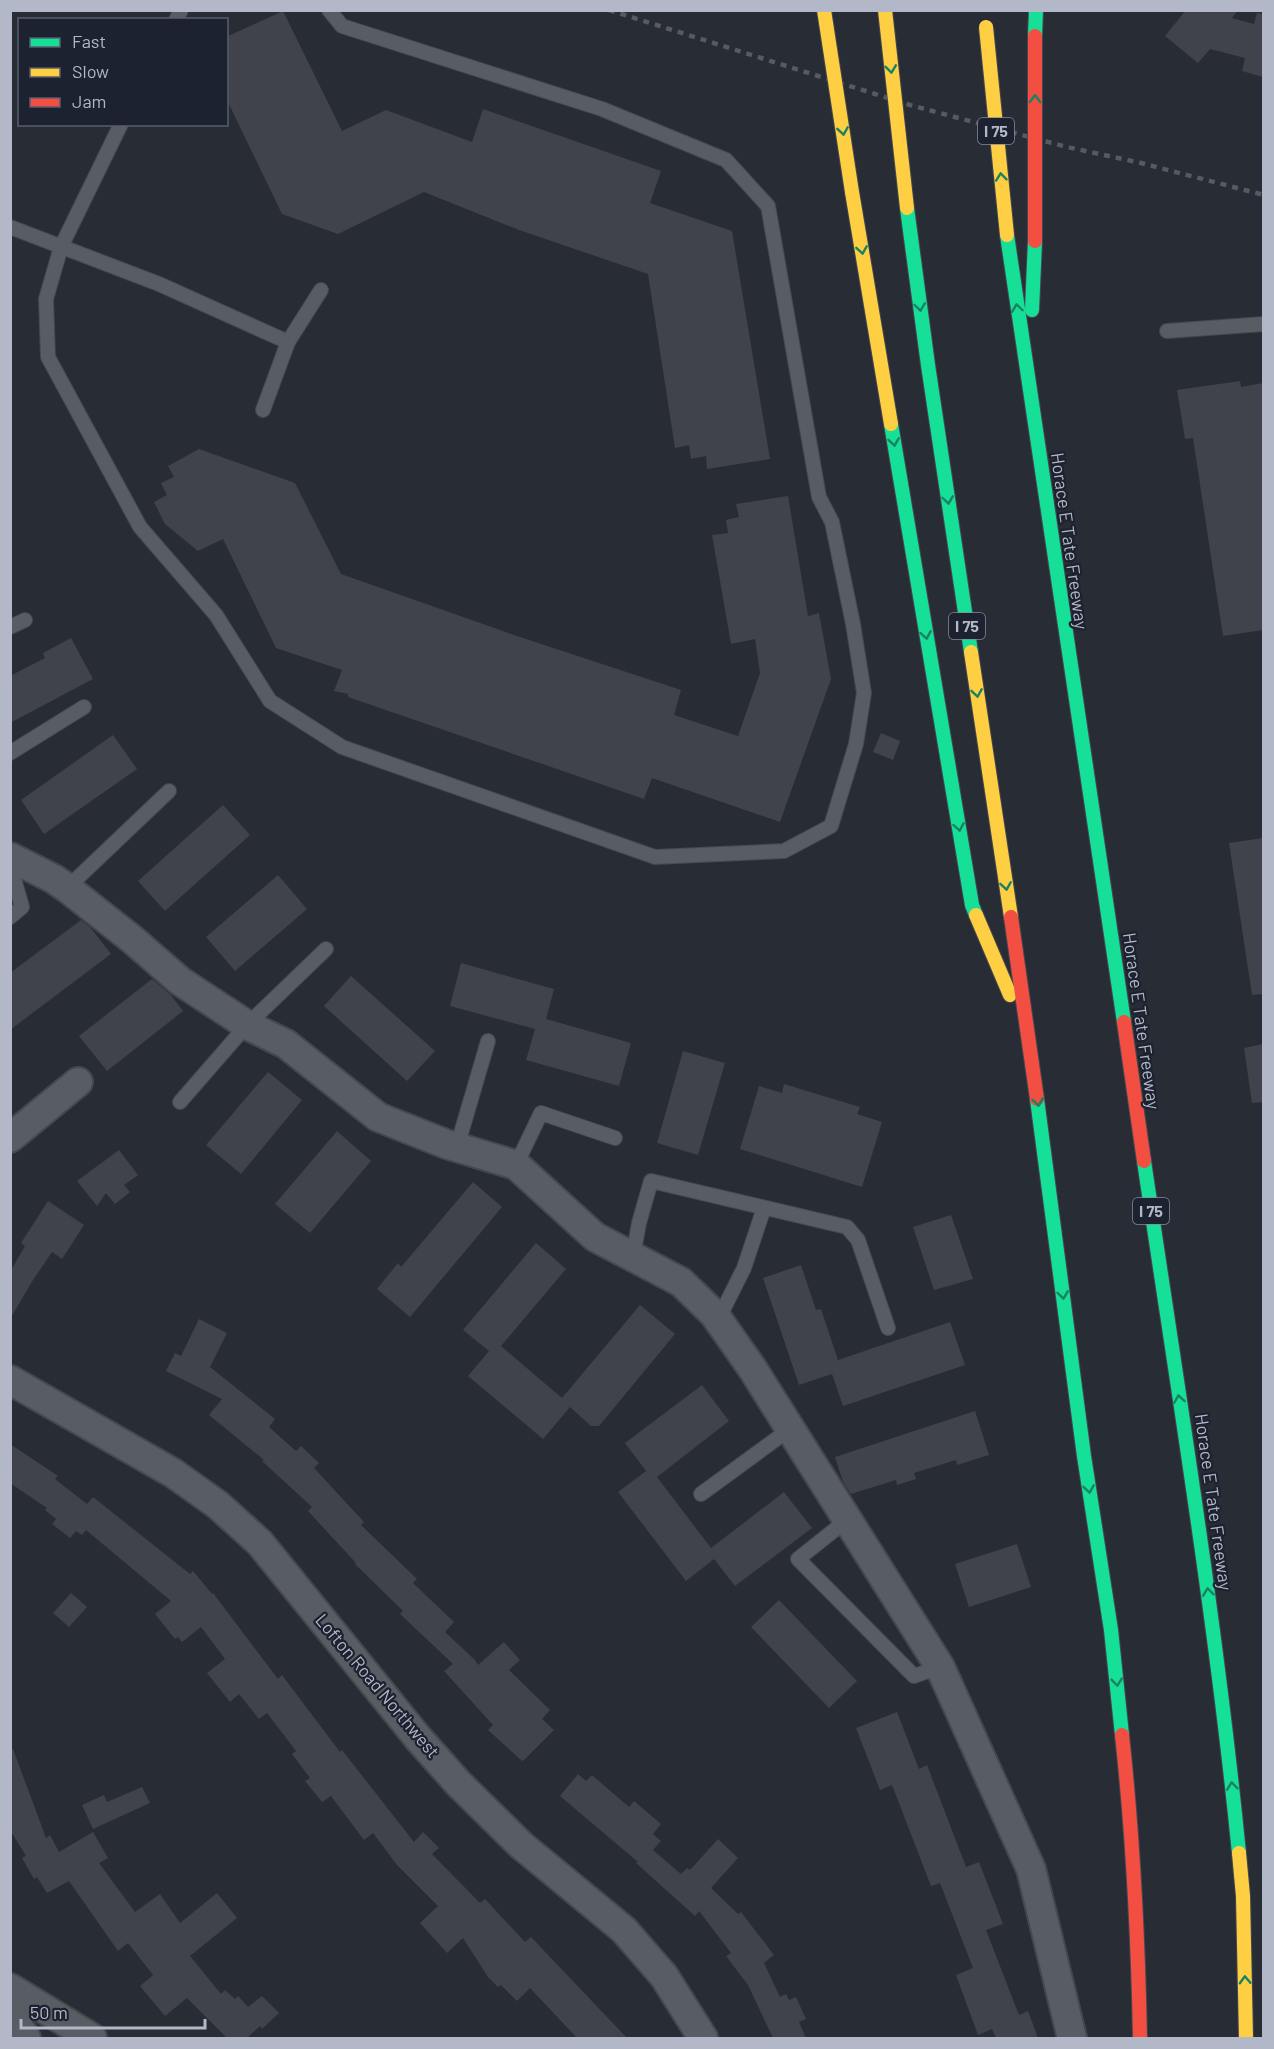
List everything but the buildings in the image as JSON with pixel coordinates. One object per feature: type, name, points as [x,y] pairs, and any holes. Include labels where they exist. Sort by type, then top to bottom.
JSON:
[{"type":"highway","points":[[824,10],[852,192],[972,904],[1030,1044]]},
{"type":"highway","name":"I 75","points":[[885,10],[907,208],[928,365],[1030,1044],[1083,1445],[1112,1642],[1130,1805],[1138,1923],[1140,2038]]},
{"type":"highway","name":"Horace E Tate Freeway","points":[[985,10],[1007,235],[1028,386],[1206,1578],[1230,1762],[1243,1896],[1246,2038]]},
{"type":"highway","points":[[1028,386],[1035,241],[1035,10]]},
{"type":"street","points":[[10,857],[67,888],[99,912],[180,981],[247,1024],[286,1044],[378,1117],[457,1147],[516,1166],[596,1237],[681,1282],[718,1320],[940,1667],[1031,1869],[1072,2038]]},
{"type":"street","points":[[10,1138],[78,1082]]},
{"type":"street","name":"Lofton Road Northwest","points":[[10,1380],[173,1473],[218,1505],[260,1544],[418,1738],[458,1783],[521,1845],[624,1930],[664,1976],[703,2038]]},
{"type":"street","points":[[10,1988],[92,2038]]},
{"type":"street","points":[[10,2014],[26,2038]]},
{"type":"lane","points":[[120,126],[61,247],[46,298],[48,357],[140,527],[216,615],[270,701],[342,747],[655,857],[784,851],[831,826],[856,744],[864,693],[853,624],[832,522],[819,496],[768,206],[726,160],[602,109],[342,26],[329,10]]},
{"type":"lane","points":[[10,227],[159,284],[288,342]]},
{"type":"lane","points":[[263,410],[288,342],[321,290]]},
{"type":"lane","points":[[1167,331],[1263,324]]},
{"type":"lane","points":[[10,627],[25,620]]},
{"type":"lane","points":[[10,753],[84,707]]},
{"type":"lane","points":[[67,888],[169,791]]},
{"type":"lane","points":[[10,865],[22,907],[10,917]]},
{"type":"lane","points":[[180,1102],[247,1024],[326,949]]},
{"type":"lane","points":[[457,1147],[488,1041]]},
{"type":"lane","points":[[516,1166],[540,1113],[615,1138]]},
{"type":"lane","points":[[633,1256],[639,1223],[651,1181],[847,1227],[858,1240],[888,1328]]},
{"type":"lane","points":[[718,1320],[744,1268],[764,1208]]},
{"type":"lane","points":[[701,1494],[790,1430]]},
{"type":"lane","points":[[847,1520],[798,1558],[914,1676],[940,1667]]},
{"type":"railway","points":[[609,10],[910,105],[1067,147],[1141,163],[1264,195]]},
{"type":"traffic: fast","points":[[1035,36],[1036,10]]},
{"type":"traffic: fast","points":[[907,208],[971,652]]},
{"type":"traffic: fast","points":[[1007,235],[1124,1022]]},
{"type":"traffic: fast","points":[[1032,310],[1035,241]]},
{"type":"traffic: fast","points":[[891,424],[972,905],[976,915]]},
{"type":"traffic: fast","points":[[1037,1099],[1084,1456],[1111,1630],[1122,1735]]},
{"type":"traffic: fast","points":[[1144,1161],[1208,1593],[1239,1853]]},
{"type":"traffic: slow","points":[[824,10],[852,192]]},
{"type":"traffic: slow","points":[[885,10],[907,208]]},
{"type":"traffic: slow","points":[[986,27],[1007,235]]},
{"type":"traffic: slow","points":[[852,192],[891,424]]},
{"type":"traffic: slow","points":[[971,652],[1011,917]]},
{"type":"traffic: slow","points":[[976,915],[1010,995]]},
{"type":"traffic: slow","points":[[1239,1853],[1243,1896],[1246,2038]]},
{"type":"traffic: jam","points":[[1035,36],[1035,241]]},
{"type":"traffic: jam","points":[[1011,917],[1037,1099]]},
{"type":"traffic: jam","points":[[1124,1022],[1144,1161]]},
{"type":"traffic: jam","points":[[1122,1735],[1134,1886],[1140,2038]]}]
